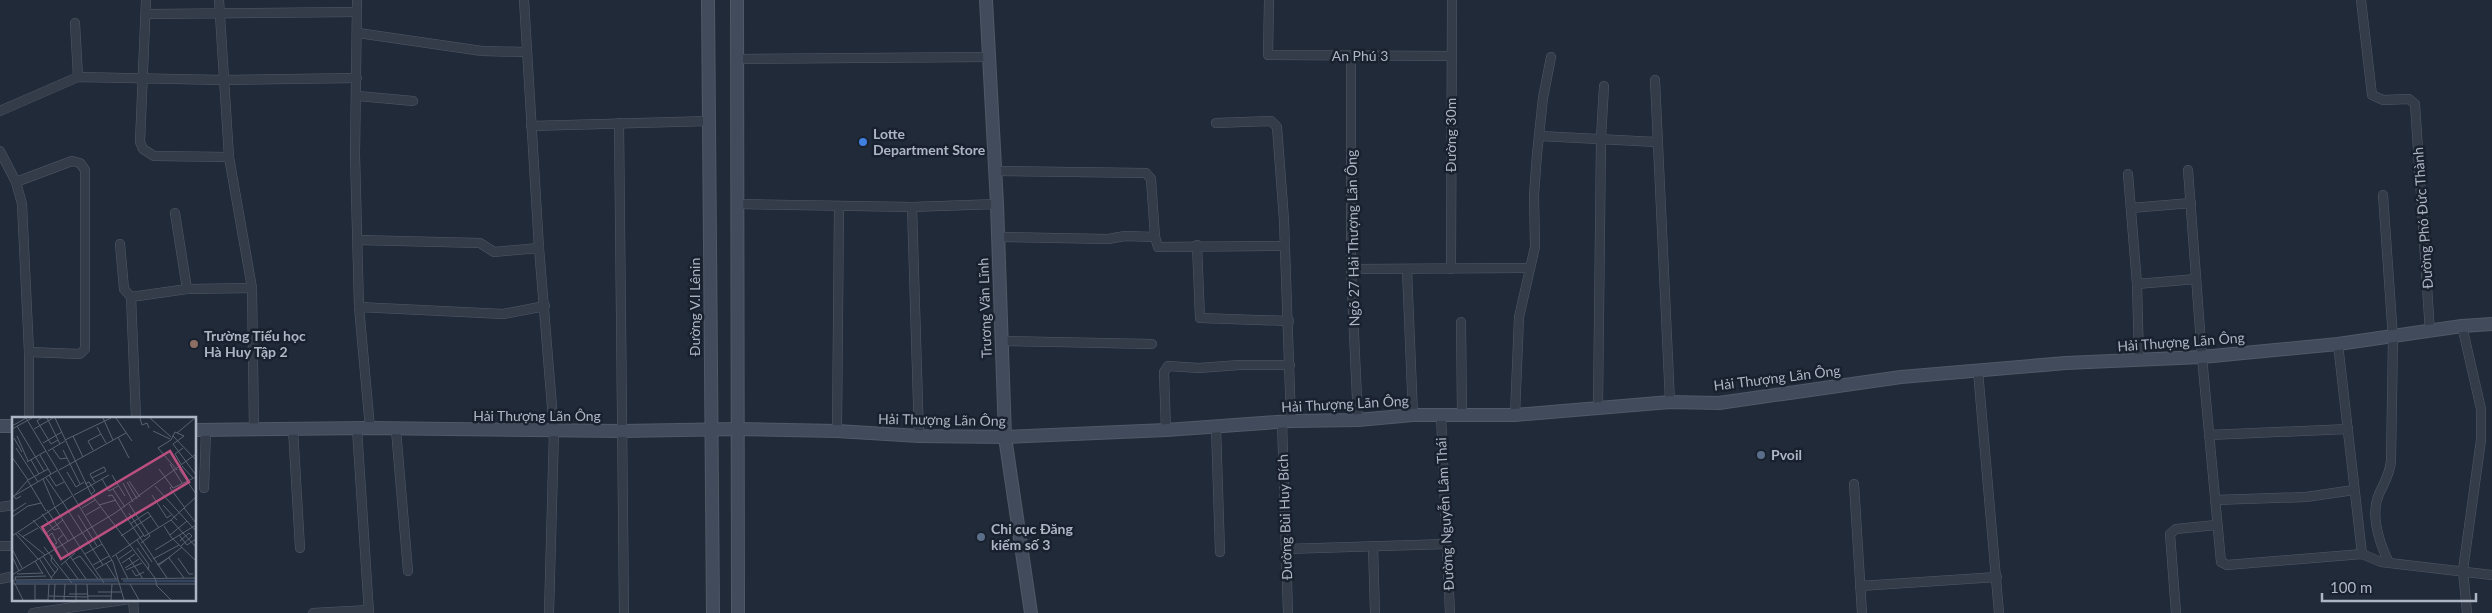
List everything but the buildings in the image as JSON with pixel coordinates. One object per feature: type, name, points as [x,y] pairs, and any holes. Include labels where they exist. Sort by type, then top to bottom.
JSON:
[{"type":"street","points":[[146,0],[148,14],[140,142],[145,152],[154,156],[229,157]]},
{"type":"street","points":[[219,0],[229,157],[252,288],[254,429]]},
{"type":"street","points":[[313,613],[369,612],[356,155],[358,96],[357,0]]},
{"type":"street","points":[[524,0],[539,248],[554,431],[549,613]]},
{"type":"street","name":"Đường V.I Lênin","points":[[708,0],[712,613]]},
{"type":"street","points":[[737,0],[738,613]]},
{"type":"street","name":"Trương Văn Lĩnh","points":[[986,0],[997,204],[1005,437],[1030,613]]},
{"type":"street","name":"An Phú 3","points":[[1270,0],[1268,55],[1452,56]]},
{"type":"street","name":"Đường 30m","points":[[1451,269],[1452,0]]},
{"type":"street","name":"Đường Phó Đức Thành","points":[[2361,0],[2372,95],[2383,100],[2409,99],[2415,104],[2430,332]]},
{"type":"street","points":[[148,14],[357,12]]},
{"type":"street","points":[[75,23],[78,77]]},
{"type":"street","points":[[358,34],[482,51],[526,52]]},
{"type":"street","name":"Ngõ 27 Hải Thượng Lãn Ông","points":[[1351,56],[1351,269],[1358,420]]},
{"type":"street","points":[[1515,415],[1519,317],[1535,247],[1534,195],[1543,98],[1552,57]]},
{"type":"street","points":[[736,59],[988,58]]},
{"type":"street","points":[[0,111],[78,77],[223,80],[357,78]]},
{"type":"street","points":[[1654,80],[1670,402]]},
{"type":"street","points":[[1598,407],[1601,138],[1604,86]]},
{"type":"street","points":[[358,96],[413,101]]},
{"type":"street","points":[[531,126],[709,121]]},
{"type":"street","name":"Đường Bùi Huy Bích","points":[[1216,124],[1271,121],[1277,125],[1290,365],[1287,422],[1286,549],[1288,613]]},
{"type":"street","points":[[619,123],[624,613]]},
{"type":"street","points":[[1540,136],[1656,142]]},
{"type":"street","points":[[0,152],[16,182],[22,213],[29,417]]},
{"type":"street","points":[[16,182],[72,161],[80,162],[85,170],[85,349],[80,354],[28,352]]},
{"type":"street","points":[[2188,170],[2220,560],[2226,565],[2362,554],[2389,563],[2463,570],[2492,575]]},
{"type":"street","points":[[994,171],[1148,174],[1151,178],[1156,244],[1162,248],[1197,245],[1285,246]]},
{"type":"street","points":[[2128,174],[2137,284],[2139,360]]},
{"type":"street","points":[[2383,195],[2393,338],[2391,466],[2376,504],[2378,532],[2389,563]]},
{"type":"street","points":[[2131,208],[2191,203]]},
{"type":"street","points":[[738,204],[839,207],[997,204]]},
{"type":"street","points":[[837,431],[839,207]]},
{"type":"street","points":[[912,207],[919,436]]},
{"type":"street","points":[[175,213],[187,289]]},
{"type":"street","points":[[998,237],[1108,239],[1125,236],[1155,237]]},
{"type":"street","points":[[358,240],[480,243],[494,252],[539,248]]},
{"type":"street","points":[[120,244],[124,290],[130,297],[136,417]]},
{"type":"street","points":[[1197,245],[1200,318],[1289,321]]},
{"type":"street","points":[[1351,269],[1530,268]]},
{"type":"street","points":[[1407,270],[1413,415]]},
{"type":"street","points":[[2137,284],[2196,279]]},
{"type":"street","points":[[130,297],[187,289],[252,288]]},
{"type":"street","points":[[359,306],[503,314],[545,306]]},
{"type":"street","points":[[1461,322],[1462,414]]},
{"type":"street","name":"Hải Thượng Lãn Ông","points":[[200,430],[293,428],[554,431],[738,429],[837,431],[919,436],[1005,437],[1358,420],[1413,415],[1515,415],[1670,402],[1719,403],[1901,377],[1978,372],[2066,363],[2202,357],[2393,338],[2462,326],[2492,324]]},
{"type":"street","points":[[2462,326],[2481,409],[2481,440],[2463,570],[2467,613]]},
{"type":"street","points":[[1002,342],[1152,344]]},
{"type":"street","points":[[2338,344],[2362,554]]},
{"type":"street","points":[[1166,430],[1164,372],[1168,366],[1199,368],[1239,365],[1290,365]]},
{"type":"street","points":[[1978,372],[1999,613]]},
{"type":"street","name":"Đường Nguyễn Lâm Thái","points":[[1441,416],[1450,613]]},
{"type":"street","points":[[1216,427],[1220,552]]},
{"type":"street","points":[[293,428],[300,548]]},
{"type":"street","points":[[2209,435],[2348,429]]},
{"type":"street","points":[[200,430],[204,488]]},
{"type":"street","points":[[396,430],[408,571]]},
{"type":"street","points":[[1854,484],[1862,613]]},
{"type":"street","points":[[2215,500],[2306,496],[2354,490]]},
{"type":"street","points":[[2176,613],[2170,534],[2176,529],[2216,525]]},
{"type":"street","points":[[1286,549],[1447,544]]},
{"type":"street","points":[[1372,546],[1375,613]]},
{"type":"street","points":[[1860,586],[1997,576]]},
{"type":"street","points":[[33,613],[125,600]]},
{"type":"street","points":[[132,600],[134,613]]},
{"type":"place","name":"Lotte Department Store","points":[[863,142]]},
{"type":"place","name":"Trường Tiểu học Hà Huy Tập 2","points":[[194,344]]},
{"type":"place","name":"Pvoil","points":[[1761,455]]},
{"type":"place","name":"Chi cục Đăng kiểm số 3","points":[[981,537]]}]
